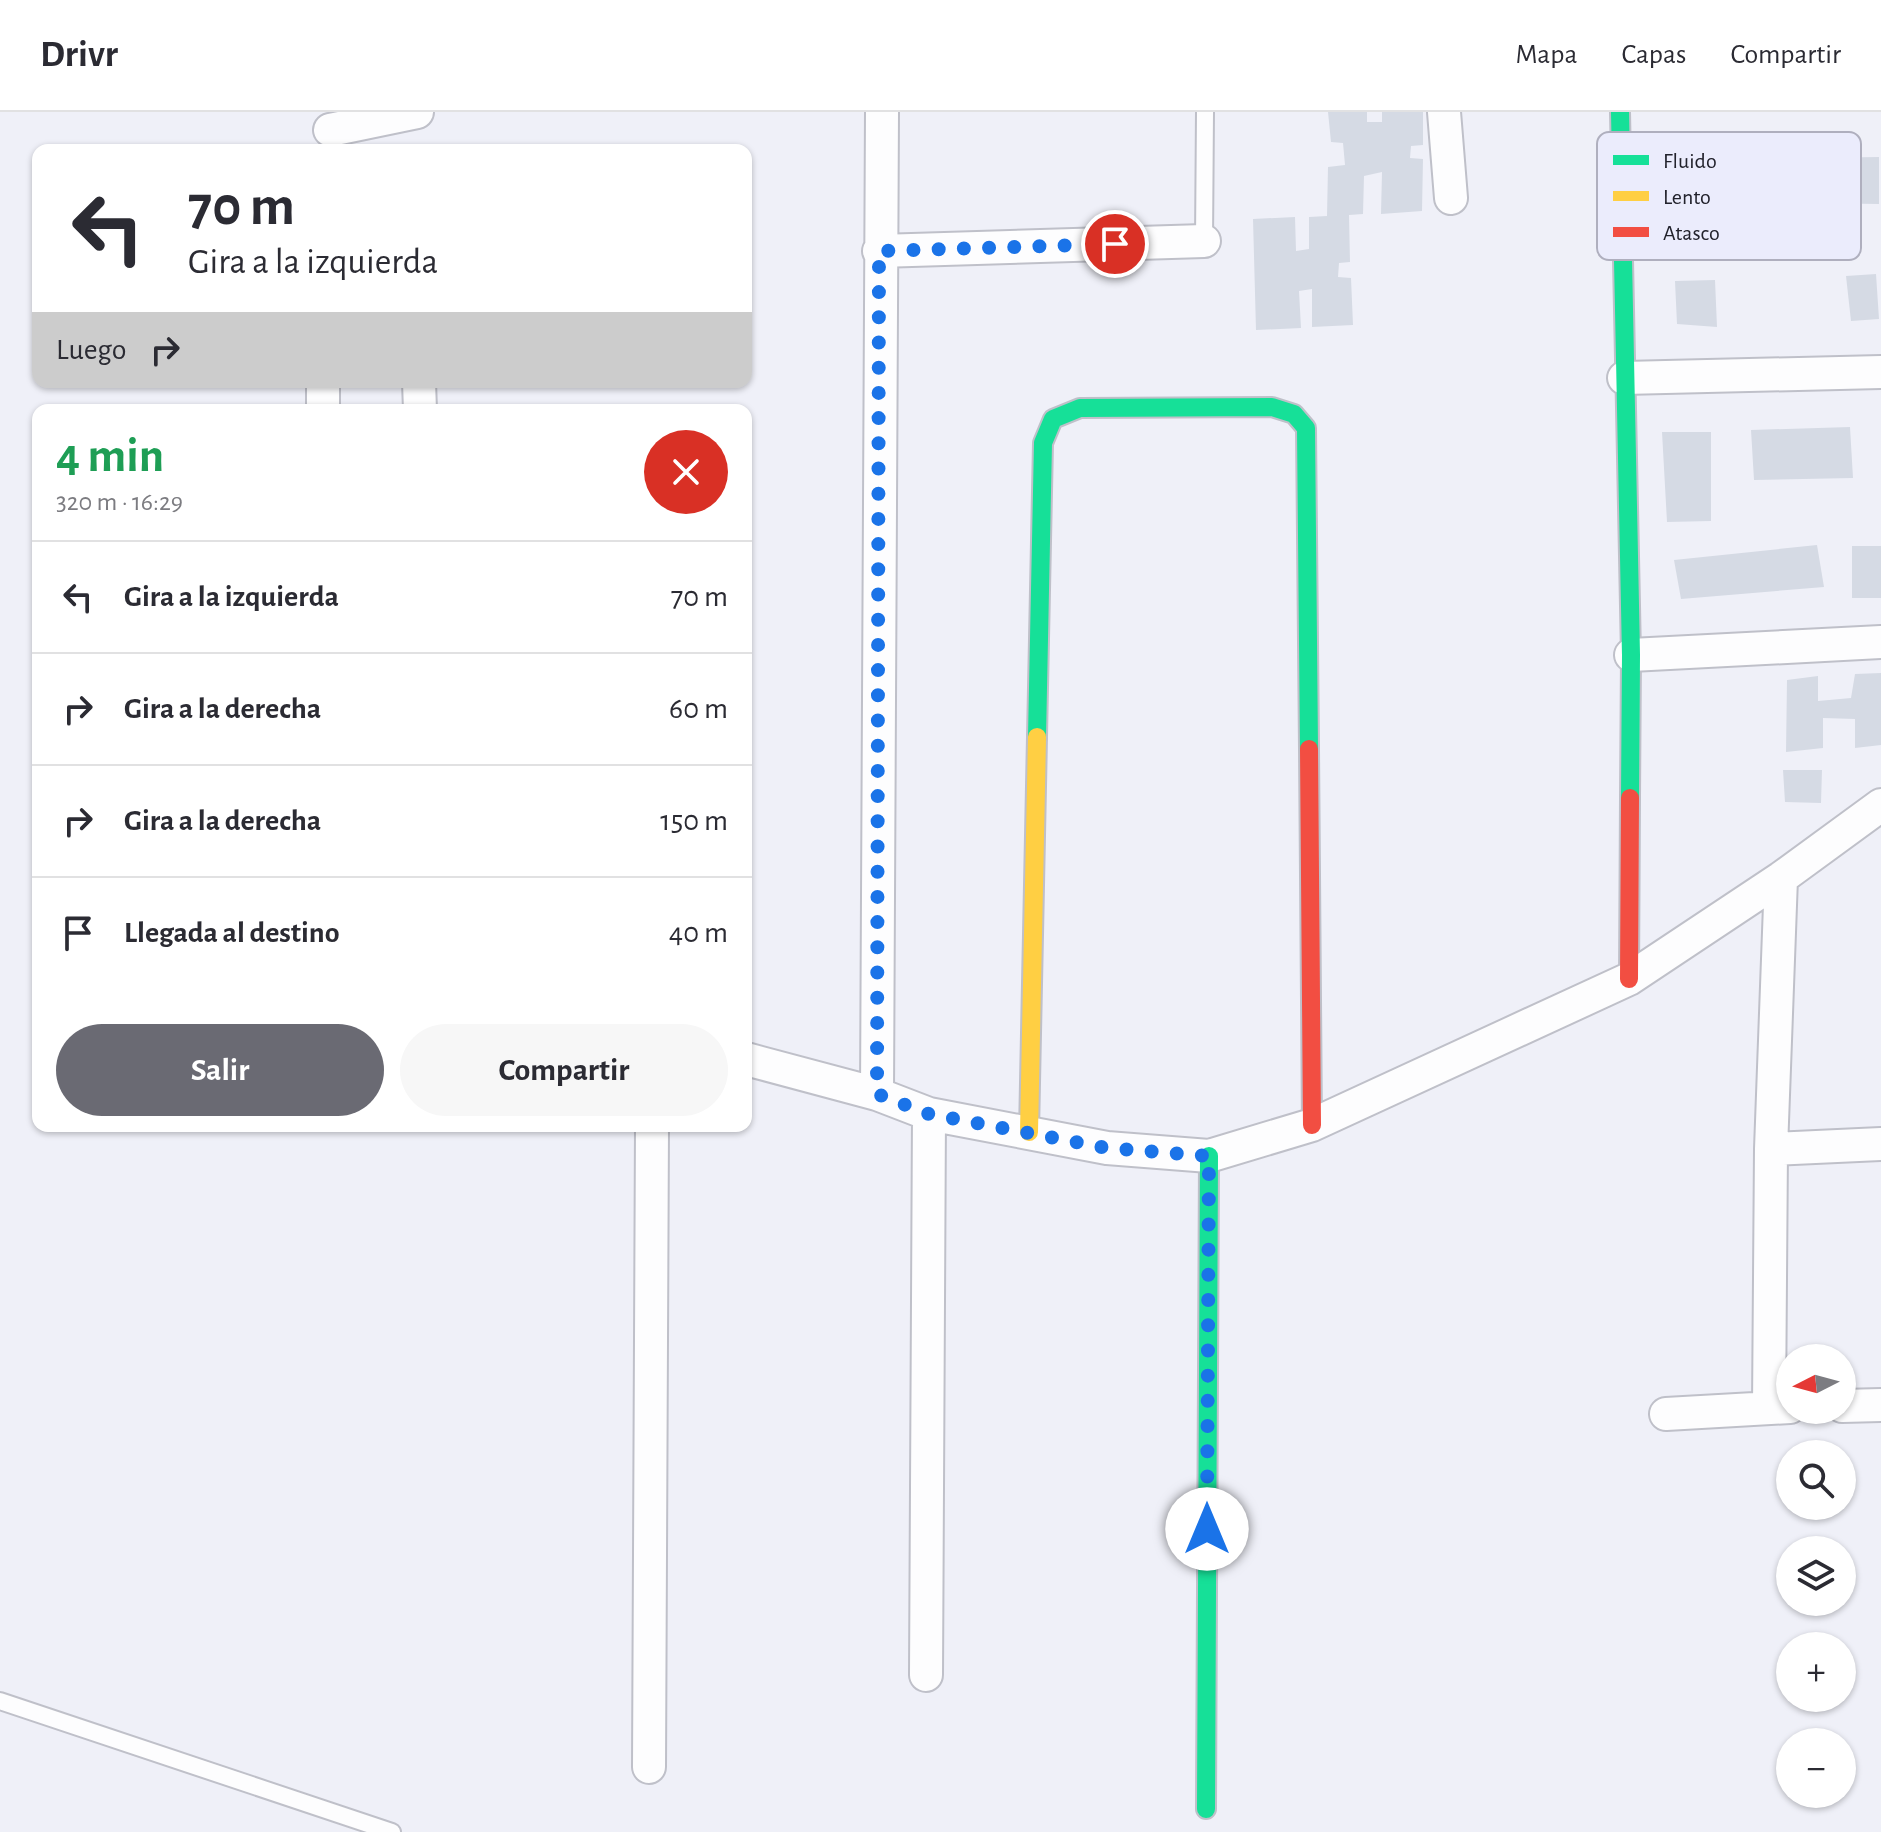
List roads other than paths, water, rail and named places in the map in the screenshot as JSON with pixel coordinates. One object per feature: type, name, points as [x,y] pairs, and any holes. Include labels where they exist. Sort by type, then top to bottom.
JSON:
[{"type":"street","points":[[330,131],[417,112]]},
{"type":"street","points":[[877,1094],[882,112]]},
{"type":"street","points":[[1444,112],[1451,198]]},
{"type":"street","points":[[1620,112],[1620,132]]},
{"type":"street","points":[[879,251],[1204,241]]},
{"type":"street","points":[[1622,260],[1631,655],[1629,979]]},
{"type":"street","points":[[1624,378],[1881,372]]},
{"type":"street","points":[[1029,1132],[1043,443],[1053,419],[1080,408],[1272,407],[1294,414],[1306,428],[1312,1125]]},
{"type":"street","points":[[1631,655],[1881,642]]},
{"type":"street","points":[[752,1061],[877,1094],[929,1114],[1107,1148],[1209,1156],[1312,1125],[1629,979],[1781,878],[1881,805]]},
{"type":"street","points":[[1778,1344],[1771,1149],[1781,878]]},
{"type":"street","points":[[926,1675],[929,1114]]},
{"type":"street","points":[[649,1767],[652,1132]]},
{"type":"street","points":[[1771,1149],[1881,1144]]},
{"type":"street","points":[[1206,1809],[1209,1156]]},
{"type":"street","points":[[1856,1406],[1881,1405]]},
{"type":"street","points":[[1666,1414],[1776,1407]]},
{"type":"lane","points":[[1204,241],[1205,112]]},
{"type":"lane","points":[[0,1701],[392,1832]]}]
